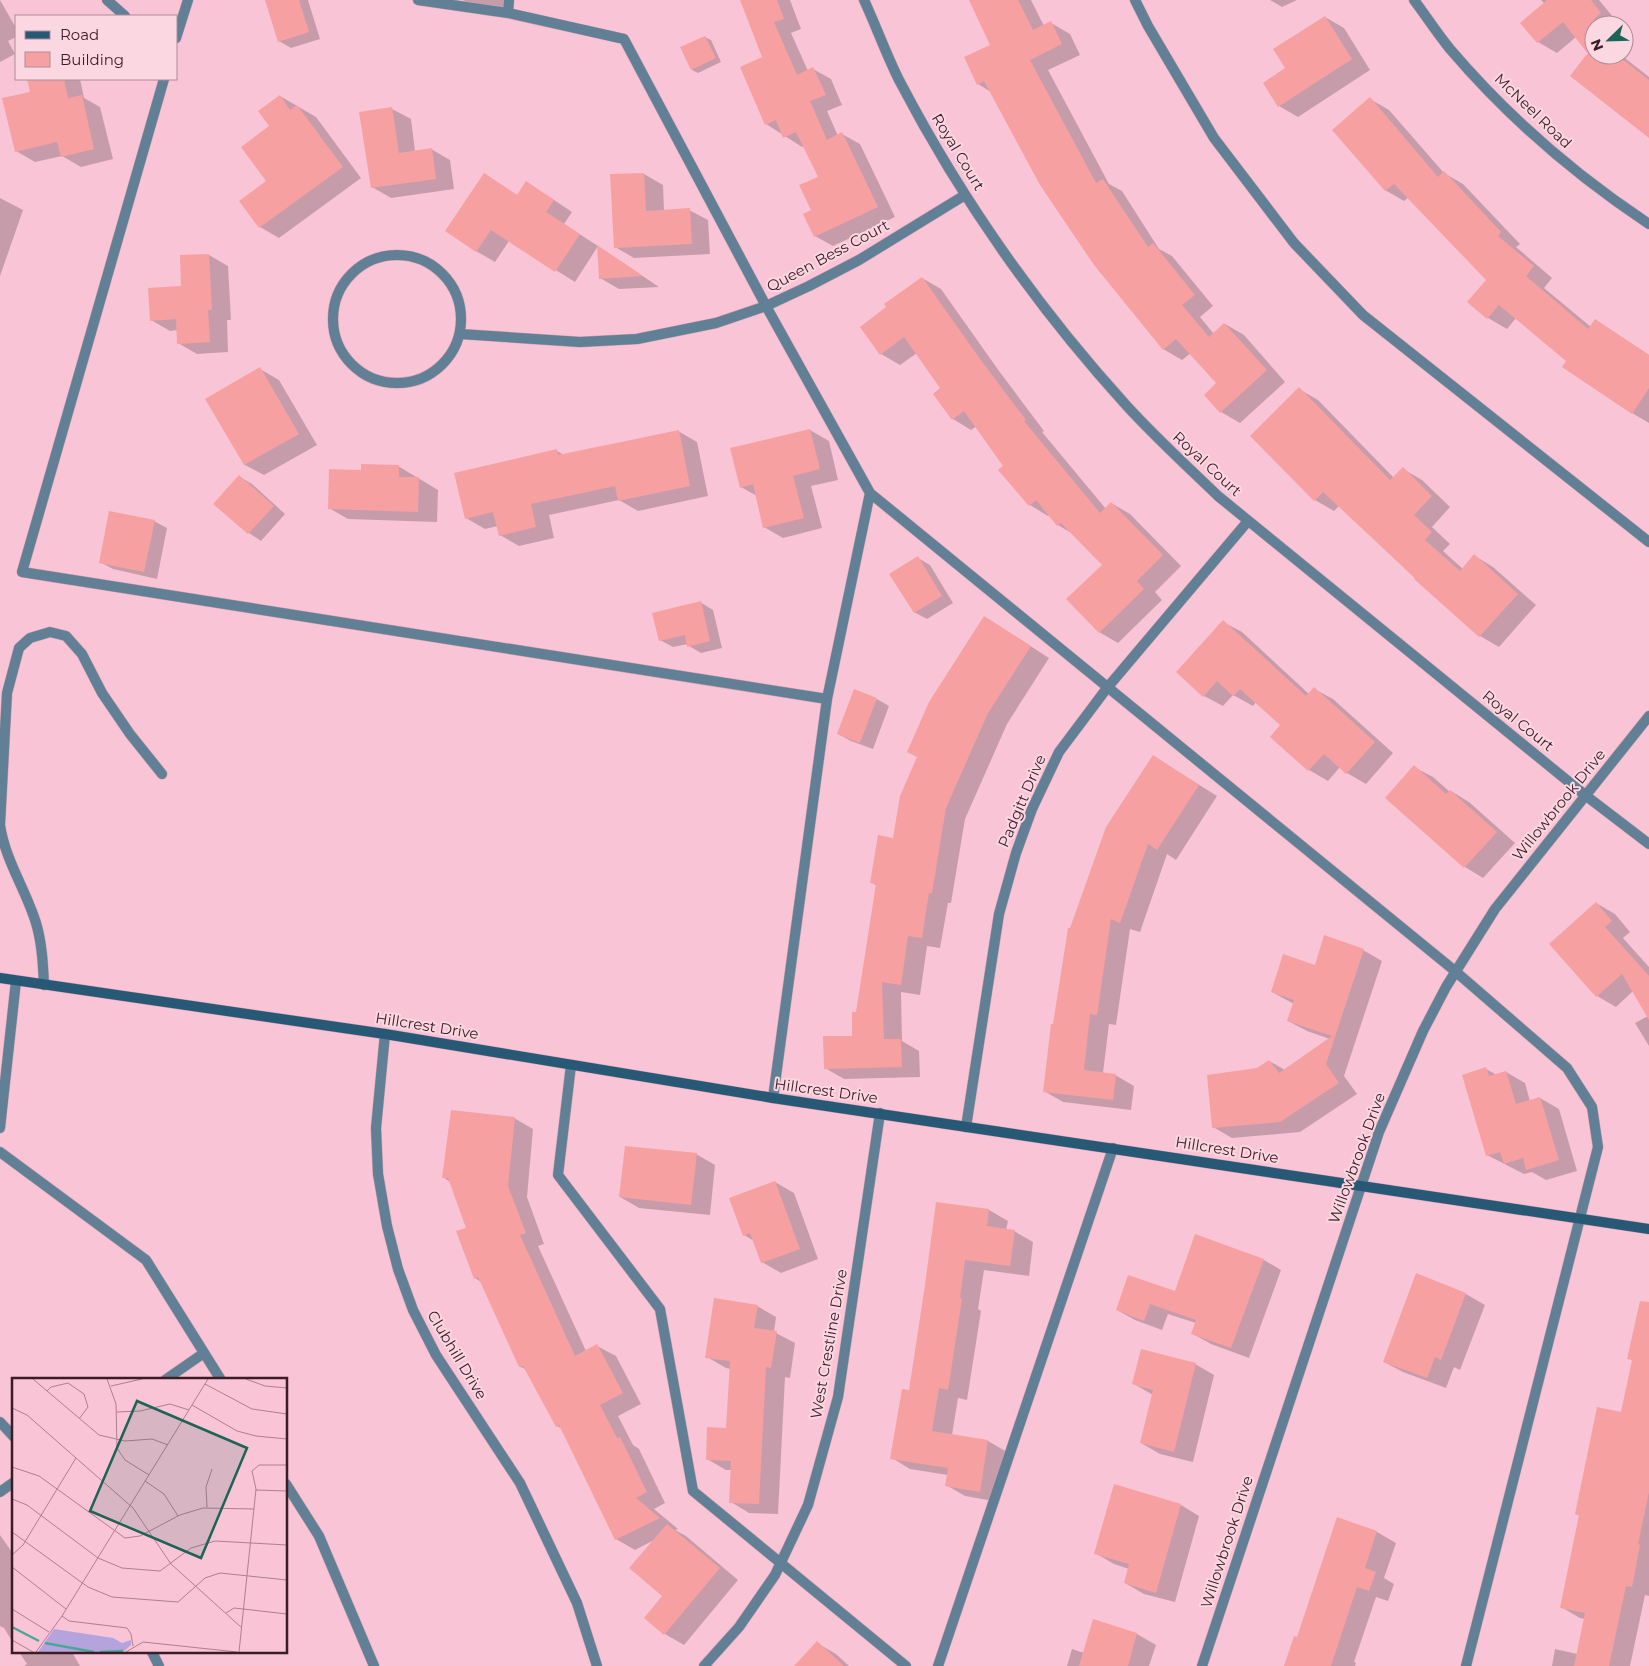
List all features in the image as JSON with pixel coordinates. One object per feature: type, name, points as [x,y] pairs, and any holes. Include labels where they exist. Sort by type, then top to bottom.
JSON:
[{"type":"street","points":[[107,0],[124,15]]},
{"type":"street","points":[[178,32],[188,0]]},
{"type":"street","points":[[418,0],[508,13],[624,39],[766,306],[870,493],[1455,971],[1566,1068],[1592,1107],[1598,1147],[1466,1666]]},
{"type":"street","points":[[508,13],[509,0]]},
{"type":"street","name":"Royal Court","points":[[864,0],[898,79],[965,195],[1000,249],[1126,405],[1161,442],[1218,496],[1585,795],[1649,844]]},
{"type":"street","points":[[1135,0],[1148,26],[1214,138],[1294,243],[1364,315],[1649,542]]},
{"type":"street","name":"McNeel Road","points":[[1414,0],[1450,48],[1510,114],[1577,173],[1649,224]]},
{"type":"street","points":[[164,80],[22,572],[827,699]]},
{"type":"street","name":"Queen Bess Court","points":[[460,334],[580,342],[637,339],[716,323],[766,306],[859,260],[965,195]]},
{"type":"street","points":[[399,255],[420,259],[442,274],[450,283],[459,302],[462,319],[460,334],[451,355],[436,370],[423,378],[398,384],[376,380],[365,375],[342,352],[334,327],[335,302],[343,286],[355,271],[371,261],[399,255]]},
{"type":"street","points":[[773,1098],[827,699],[870,493]]},
{"type":"street","name":"Padgitt Drive","points":[[966,1127],[1000,914],[1016,853],[1032,809],[1059,752],[1107,688],[1248,521]]},
{"type":"street","points":[[44,985],[42,945],[36,922],[3,842],[0,825],[7,693],[19,648],[30,638],[50,632],[66,636],[82,654],[102,693],[130,734],[162,774]]},
{"type":"street","name":"Willowbrook Drive","points":[[1202,1666],[1379,1132],[1423,1031],[1455,971],[1495,909],[1649,716]]},
{"type":"street","name":"Hillcrest Drive","points":[[0,978],[386,1034],[773,1098],[1649,1229]]},
{"type":"street","points":[[0,1128],[16,981]]},
{"type":"street","name":"Clubhill Drive","points":[[386,1034],[376,1128],[378,1174],[387,1226],[398,1269],[413,1310],[436,1355],[520,1483],[577,1603],[597,1666]]},
{"type":"street","points":[[571,1065],[558,1175],[660,1309],[693,1491],[906,1666]]},
{"type":"street","name":"West Crestline Drive","points":[[704,1666],[739,1627],[775,1575],[808,1505],[838,1397],[880,1114]]},
{"type":"street","points":[[938,1666],[1113,1148]]},
{"type":"street","points":[[0,1152],[146,1260],[220,1378]]},
{"type":"street","points":[[168,1378],[204,1353]]},
{"type":"street","points":[[0,1422],[12,1435]]},
{"type":"street","points":[[0,1492],[12,1483]]},
{"type":"street","points":[[288,1487],[319,1536],[374,1666]]},
{"type":"street","points":[[153,1654],[159,1666]]},
{"type":"building","points":[[265,0],[299,0],[309,32],[278,42]]},
{"type":"building","points":[[740,0],[777,0],[784,19],[774,22],[797,75],[813,67],[826,95],[810,101],[827,140],[842,132],[878,207],[814,237],[803,214],[811,210],[799,185],[818,177],[796,132],[783,138],[776,120],[765,125],[740,67],[762,57]]},
{"type":"building","points":[[969,0],[1018,0],[1033,30],[1051,21],[1062,44],[1030,60],[1096,183],[1103,179],[1148,247],[1153,243],[1195,295],[1182,305],[1209,337],[1224,323],[1267,370],[1220,413],[1204,395],[1216,383],[1176,339],[1163,350],[1094,265],[1040,185],[984,81],[977,85],[964,57],[990,45]]},
{"type":"building","points":[[1591,0],[1601,13],[1599,15],[1584,15],[1584,49],[1563,22],[1537,43],[1520,23],[1546,1]]},
{"type":"building","points":[[1325,16],[1352,59],[1278,107],[1263,83],[1285,68],[1273,49]]},
{"type":"building","points":[[705,36],[716,58],[691,70],[680,47]]},
{"type":"building","points":[[1584,58],[1584,65],[1630,65],[1649,80],[1649,138],[1570,76]]},
{"type":"building","points":[[27,80],[64,80],[68,98],[82,95],[94,149],[61,157],[57,142],[15,152],[2,98],[30,92]]},
{"type":"building","points":[[280,95],[290,110],[297,105],[343,167],[259,228],[239,201],[266,181],[241,147],[269,126],[258,111]]},
{"type":"building","points":[[1370,97],[1438,177],[1444,171],[1501,232],[1498,236],[1534,266],[1526,276],[1588,329],[1595,319],[1649,355],[1649,388],[1632,414],[1562,367],[1566,361],[1499,305],[1487,319],[1467,302],[1486,280],[1394,184],[1385,191],[1332,130]]},
{"type":"building","points":[[392,107],[399,153],[432,148],[436,179],[371,188],[359,112]]},
{"type":"building","points":[[484,173],[517,195],[526,181],[554,200],[546,212],[580,234],[555,272],[491,230],[476,252],[445,231]]},
{"type":"building","points":[[644,173],[646,211],[690,208],[692,244],[614,248],[610,174]]},
{"type":"building","points":[[597,245],[643,276],[599,279]]},
{"type":"building","points":[[209,254],[212,310],[208,310],[210,342],[177,344],[176,319],[150,321],[148,288],[181,286],[180,255]]},
{"type":"building","points":[[922,277],[1026,420],[1024,421],[1100,513],[1111,502],[1163,555],[1137,581],[1144,589],[1099,633],[1066,599],[1102,565],[1061,523],[1057,526],[1036,500],[1029,506],[998,470],[1003,466],[964,411],[952,420],[933,394],[940,388],[904,337],[880,355],[860,327],[886,307],[884,304]]},
{"type":"building","points":[[260,367],[299,434],[244,465],[205,399]]},
{"type":"building","points":[[1299,387],[1390,480],[1403,467],[1432,496],[1414,515],[1432,532],[1425,540],[1460,571],[1474,554],[1518,594],[1479,637],[1414,579],[1323,492],[1314,501],[1250,436]]},
{"type":"building","points":[[810,429],[820,469],[793,476],[804,518],[763,528],[753,484],[740,488],[730,448]]},
{"type":"building","points":[[679,430],[690,486],[618,501],[615,486],[531,504],[536,527],[499,536],[493,512],[465,519],[454,473],[557,449],[558,455]]},
{"type":"building","points":[[361,464],[399,465],[399,477],[419,477],[418,512],[328,509],[329,469],[361,470]]},
{"type":"building","points":[[239,475],[274,506],[248,534],[213,504]]},
{"type":"building","points":[[109,511],[155,520],[144,572],[99,563]]},
{"type":"building","points":[[918,556],[942,596],[914,613],[889,574]]},
{"type":"building","points":[[701,601],[710,641],[687,647],[685,635],[659,641],[652,613]]},
{"type":"building","points":[[984,616],[1031,646],[988,713],[946,808],[932,893],[929,893],[922,938],[908,936],[901,985],[882,982],[884,1039],[901,1039],[902,1067],[824,1069],[823,1036],[852,1036],[852,1012],[856,1012],[876,884],[870,883],[878,835],[893,838],[900,796],[917,757],[907,752],[929,702]]},
{"type":"building","points":[[1223,620],[1306,696],[1314,687],[1375,742],[1346,774],[1324,754],[1308,771],[1270,737],[1280,725],[1240,689],[1233,696],[1217,681],[1203,697],[1176,672]]},
{"type":"building","points":[[854,689],[877,698],[860,743],[837,734]]},
{"type":"building","points":[[1153,755],[1199,785],[1157,850],[1148,844],[1120,923],[1111,919],[1097,1015],[1090,1014],[1084,1070],[1116,1074],[1113,1100],[1043,1092],[1051,1024],[1053,1024],[1068,928],[1070,928],[1106,827]]},
{"type":"building","points":[[1414,765],[1446,794],[1450,790],[1497,832],[1464,868],[1385,798]]},
{"type":"building","points":[[1596,902],[1612,921],[1605,927],[1649,976],[1649,1020],[1622,974],[1596,997],[1549,944]]},
{"type":"building","points":[[1324,935],[1364,949],[1326,1064],[1339,1083],[1280,1122],[1212,1128],[1207,1075],[1257,1068],[1269,1060],[1279,1073],[1332,1036],[1287,1021],[1294,1000],[1271,992],[1283,954],[1315,965]]},
{"type":"building","points":[[1486,1067],[1489,1076],[1506,1071],[1516,1104],[1540,1097],[1559,1160],[1526,1170],[1523,1158],[1504,1164],[1500,1152],[1486,1156],[1462,1075]]},
{"type":"building","points":[[451,1110],[515,1117],[508,1186],[526,1233],[520,1235],[575,1356],[597,1344],[623,1393],[600,1405],[617,1438],[620,1437],[647,1492],[636,1498],[660,1518],[615,1540],[559,1425],[556,1427],[523,1366],[519,1367],[478,1277],[474,1279],[456,1231],[466,1228],[448,1178],[442,1178]]},
{"type":"building","points":[[625,1146],[697,1153],[691,1205],[619,1197]]},
{"type":"building","points":[[775,1181],[800,1249],[761,1263],[750,1233],[743,1236],[729,1198]]},
{"type":"building","points":[[936,1202],[989,1209],[987,1226],[1015,1230],[1010,1266],[965,1260],[960,1298],[962,1299],[948,1390],[939,1388],[932,1431],[988,1440],[980,1492],[945,1486],[948,1468],[890,1459],[902,1389],[909,1390]]},
{"type":"building","points":[[1195,1234],[1264,1259],[1231,1348],[1191,1334],[1196,1320],[1150,1304],[1144,1321],[1116,1310],[1128,1275],[1175,1291]]},
{"type":"building","points":[[1416,1273],[1466,1293],[1441,1360],[1435,1357],[1427,1378],[1383,1362]]},
{"type":"building","points":[[714,1298],[758,1305],[754,1328],[777,1331],[771,1368],[766,1367],[759,1504],[729,1503],[731,1461],[706,1460],[707,1427],[726,1428],[730,1361],[705,1358]]},
{"type":"building","points":[[1640,1301],[1649,1302],[1649,1492],[1638,1544],[1640,1545],[1632,1587],[1626,1586],[1609,1666],[1574,1666],[1585,1613],[1560,1608],[1579,1515],[1575,1514],[1597,1407],[1621,1412],[1632,1360],[1627,1359]]},
{"type":"building","points":[[1141,1349],[1196,1363],[1174,1452],[1140,1443],[1153,1390],[1132,1384]]},
{"type":"building","points":[[1114,1484],[1181,1504],[1156,1593],[1124,1583],[1129,1564],[1094,1554]]},
{"type":"building","points":[[1337,1517],[1377,1531],[1365,1568],[1376,1572],[1369,1591],[1357,1587],[1331,1666],[1284,1666],[1294,1636],[1297,1637]]},
{"type":"building","points":[[667,1524],[720,1568],[664,1635],[644,1618],[662,1596],[629,1568]]},
{"type":"building","points":[[1093,1619],[1137,1633],[1128,1666],[1079,1666]]},
{"type":"building","points":[[817,1641],[844,1666],[794,1666]]}]
